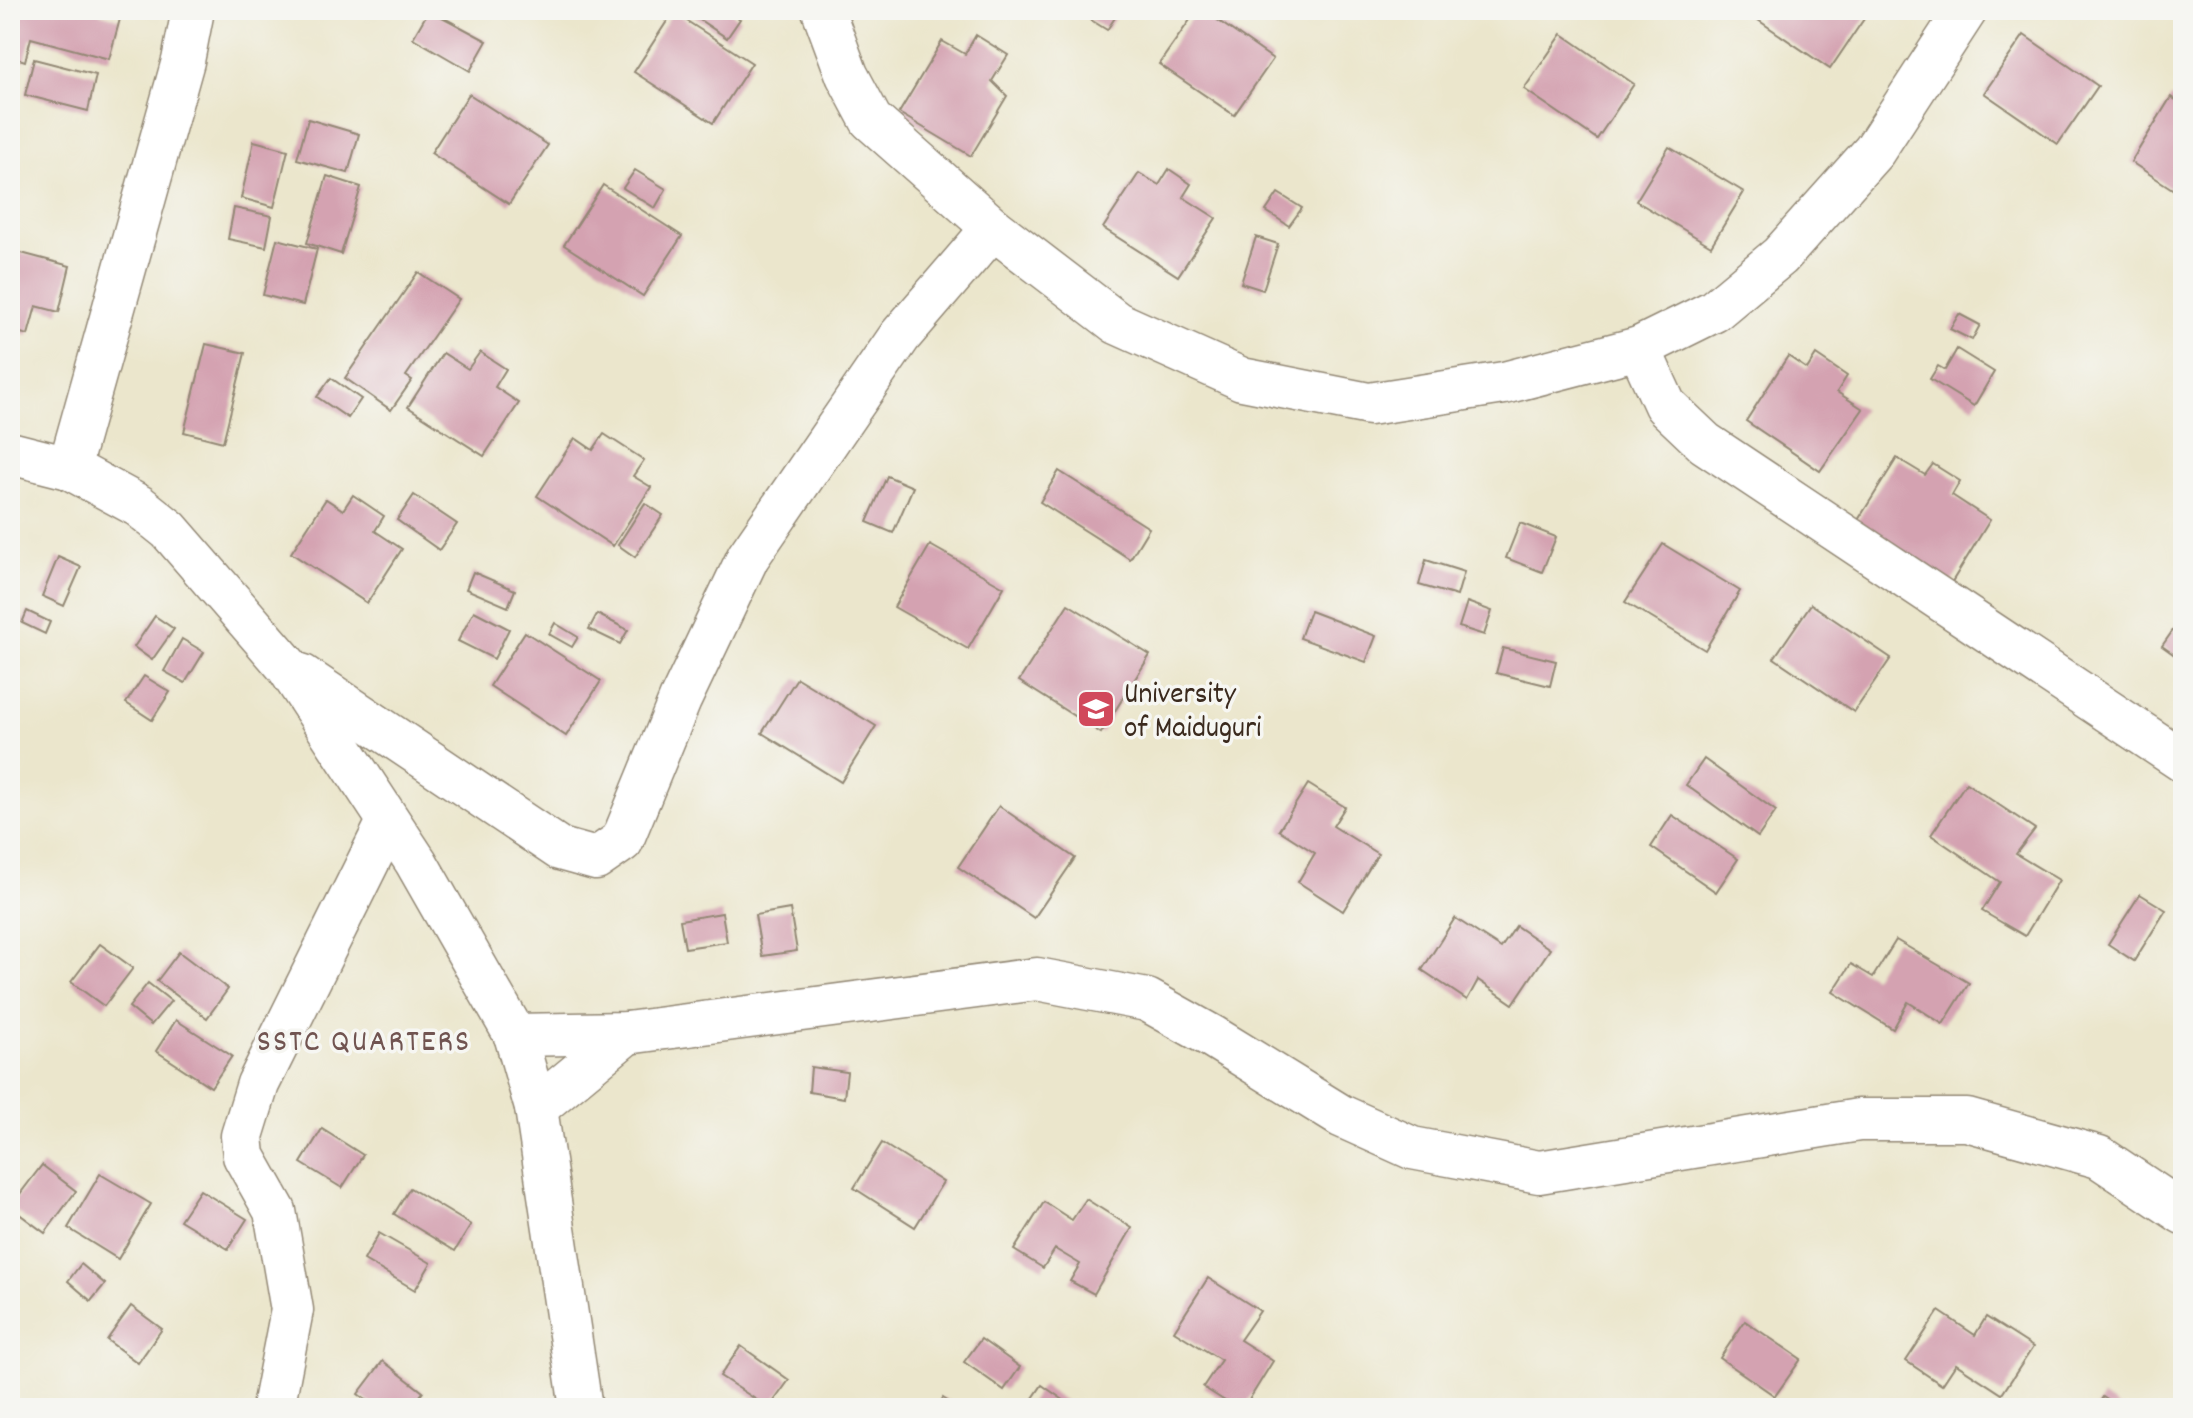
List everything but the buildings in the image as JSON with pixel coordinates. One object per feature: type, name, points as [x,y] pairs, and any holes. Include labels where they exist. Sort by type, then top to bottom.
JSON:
[{"type":"street","points":[[69,468],[183,61],[193,10]]},
{"type":"street","points":[[823,10],[847,75],[871,120],[993,228],[1117,323],[1242,379],[1369,404],[1504,383],[1639,348],[1714,311],[1780,256],[1874,151],[1966,10]]},
{"type":"street","points":[[287,666],[560,849],[596,859],[622,841],[680,700],[748,557],[900,336],[993,228]]},
{"type":"street","points":[[1639,348],[1665,405],[1705,443],[2183,761]]},
{"type":"street","points":[[10,453],[69,468],[139,506],[169,530],[287,666],[416,862],[515,1035],[536,1108],[581,1408]]},
{"type":"street","points":[[273,1408],[292,1310],[275,1211],[244,1156],[242,1136],[258,1084],[388,822]]},
{"type":"street","points":[[515,1035],[627,1033],[1037,979],[1147,1000],[1341,1116],[1412,1148],[1539,1172],[1859,1120],[1967,1120],[2099,1157],[2183,1213]]},
{"type":"street","points":[[536,1108],[627,1033]]},
{"type":"place","name":"University of Maiduguri","points":[[1096,709]]},
{"type":"district","name":"SSTC QUARTERS","points":[[364,1039]]}]
